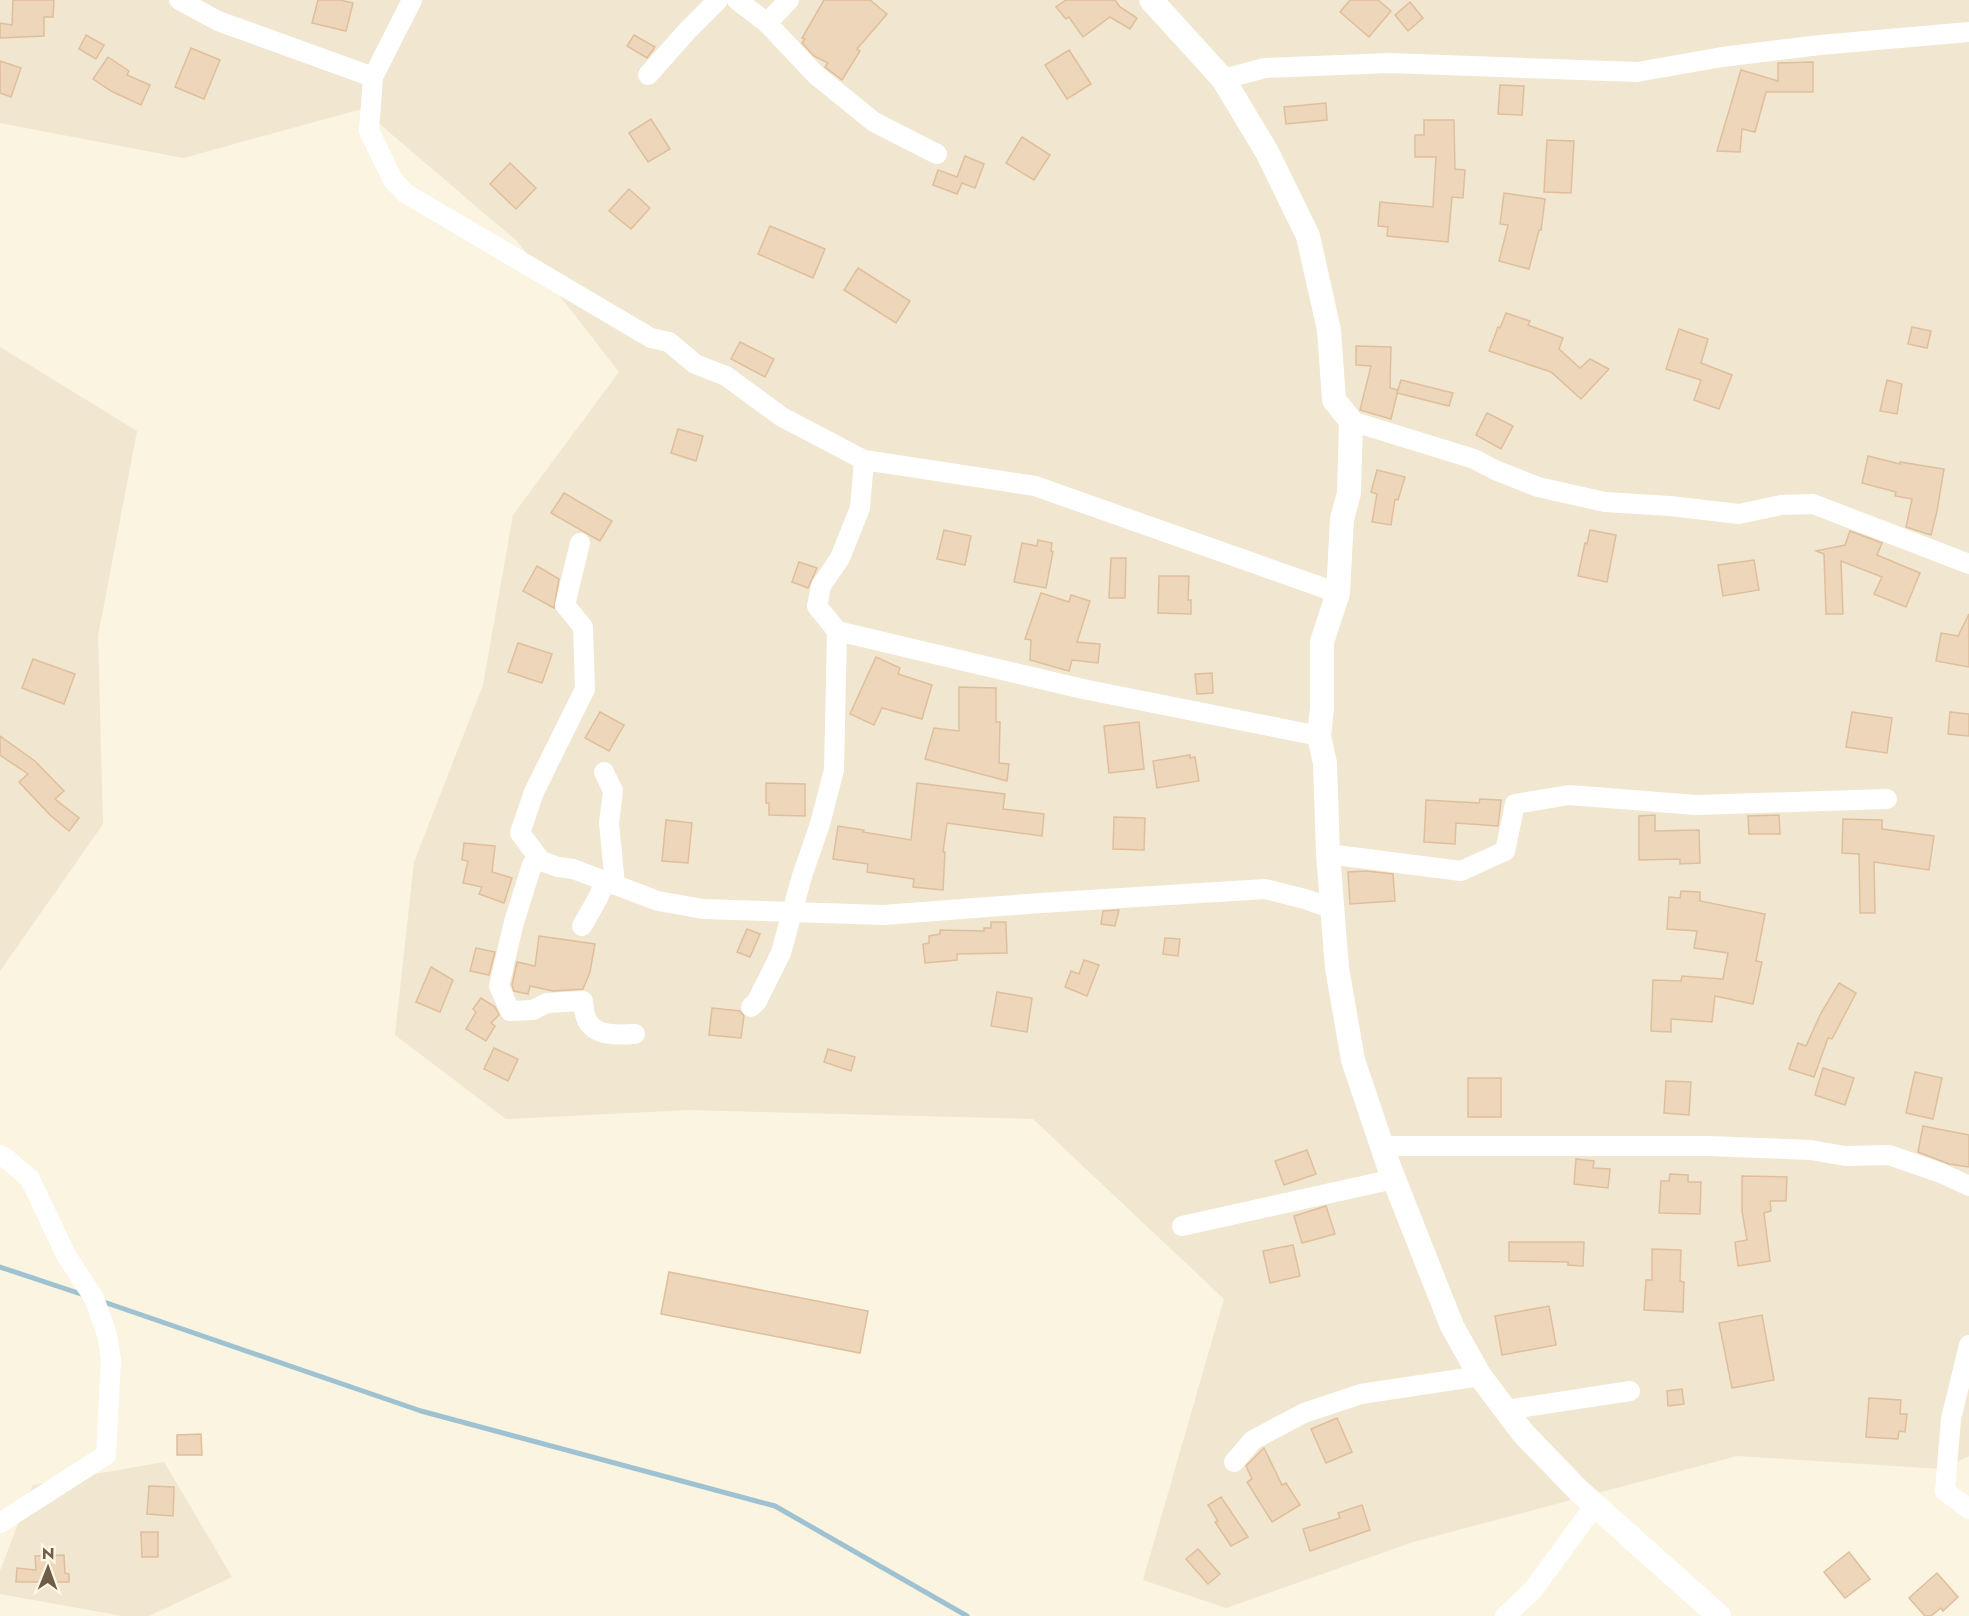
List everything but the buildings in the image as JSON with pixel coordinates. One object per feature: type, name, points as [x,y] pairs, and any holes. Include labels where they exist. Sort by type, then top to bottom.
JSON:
[{"type":"street","points":[[179,0],[218,21],[373,77]]},
{"type":"street","points":[[412,0],[373,77],[369,131],[393,180],[405,193],[651,338],[669,342],[695,364],[726,376],[782,417],[864,459],[1035,486],[1338,593]]},
{"type":"street","points":[[648,75],[718,0]]},
{"type":"street","points":[[737,0],[767,23],[816,75],[874,122],[937,154]]},
{"type":"street","points":[[767,23],[789,0]]},
{"type":"street","points":[[1158,3],[1223,79],[1267,152],[1308,236],[1329,330],[1334,400],[1351,421],[1474,459],[1538,487],[1605,502],[1670,506],[1739,514],[1781,505],[1813,504],[1969,564]]},
{"type":"street","points":[[1223,79],[1265,68],[1390,63],[1637,72],[1722,57],[1820,45],[1969,32]]},
{"type":"street","points":[[1351,421],[1349,493],[1342,519],[1338,593],[1322,642],[1322,708],[1319,736],[1325,763],[1328,854],[1337,968],[1353,1059],[1394,1179],[1452,1326],[1480,1376],[1523,1433],[1594,1505],[1719,1616]]},
{"type":"street","points":[[751,1007],[757,1001],[781,952],[791,912],[820,825],[834,770],[837,631],[818,606],[821,586],[840,558],[860,508],[864,459]]},
{"type":"street","points":[[580,543],[565,605],[583,627],[585,689],[534,792],[520,833],[541,861],[558,867],[573,868],[658,901],[703,909],[883,915],[1265,889],[1333,909]]},
{"type":"street","points":[[837,631],[1083,689],[1319,736]]},
{"type":"street","points":[[582,926],[598,898],[610,883],[609,823],[613,791],[604,772]]},
{"type":"street","points":[[1328,854],[1461,871],[1505,851],[1515,804],[1569,795],[1696,805],[1887,799]]},
{"type":"street","points":[[541,861],[532,865],[528,876],[514,922],[499,986],[510,1011],[533,1010],[547,1003],[584,1001],[586,1019],[593,1028],[615,1035],[635,1034]]},
{"type":"street","points":[[1382,1146],[1709,1146],[1811,1150],[1845,1156],[1889,1155],[1941,1173],[1969,1186]]},
{"type":"street","points":[[0,1155],[30,1179],[66,1255],[94,1298],[107,1335],[111,1360],[106,1455],[0,1523]]},
{"type":"street","points":[[1182,1226],[1394,1179]]},
{"type":"street","points":[[1969,1345],[1951,1419],[1945,1491],[1969,1509]]},
{"type":"street","points":[[1234,1462],[1253,1440],[1304,1413],[1361,1394],[1480,1376]]},
{"type":"street","points":[[1506,1410],[1630,1391]]},
{"type":"street","points":[[1505,1616],[1533,1590],[1594,1505]]},
{"type":"shaded area","points":[[0,0],[1969,0],[1969,1456],[1942,1469],[1737,1456],[1413,1542],[1226,1608],[1143,1580],[1224,1299],[1033,1119],[689,1110],[506,1119],[395,1035],[414,862],[483,685],[513,515],[619,372],[518,242],[362,109],[183,158],[0,123]]},
{"type":"shaded area","points":[[0,347],[137,431],[98,636],[103,824],[0,971]]},
{"type":"shaded area","points":[[164,1462],[232,1577],[149,1616],[123,1616],[0,1594],[0,1571],[33,1485]]},
{"type":"waterway","points":[[0,1267],[84,1295]]},
{"type":"waterway","points":[[101,1301],[421,1411],[775,1506],[967,1616]]}]
